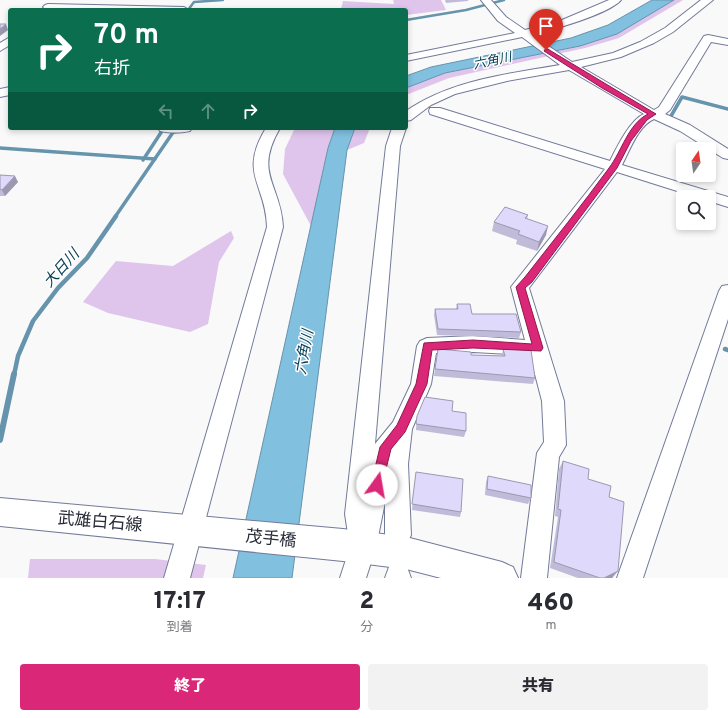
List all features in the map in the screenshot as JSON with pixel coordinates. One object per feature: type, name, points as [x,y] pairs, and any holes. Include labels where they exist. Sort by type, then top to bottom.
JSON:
[{"type":"main road","name":"武雄白石線","points":[[0,512],[194,530]]},
{"type":"main road","name":"茂手橋","points":[[194,530],[353,546]]},
{"type":"main road","points":[[353,546],[406,552],[502,578]]},
{"type":"street","points":[[408,58],[520,35],[564,24],[616,0]]},
{"type":"street","points":[[408,115],[420,106],[455,90],[617,55],[647,43],[669,30],[708,0]]},
{"type":"street","points":[[186,8],[191,2]]},
{"type":"street","points":[[488,3],[502,19],[520,35],[653,114],[685,128],[728,155]]},
{"type":"street","points":[[49,6],[116,8]]},
{"type":"street","points":[[408,51],[480,36],[520,35]]},
{"type":"street","points":[[534,578],[548,453],[555,445],[553,401],[520,287],[528,279],[614,167],[628,140],[644,119],[664,110],[708,38],[728,42]]},
{"type":"street","points":[[0,48],[8,42]]},
{"type":"street","points":[[435,111],[728,202]]},
{"type":"street","points":[[177,578],[194,530],[275,227],[275,212],[262,178],[260,161],[265,142],[272,130]]},
{"type":"street","points":[[353,578],[353,546],[393,146],[397,130]]},
{"type":"street","points":[[630,578],[728,291]]},
{"type":"street","points":[[398,535],[396,464],[401,429],[421,384],[427,346],[473,344],[538,348]]},
{"type":"street","points":[[353,546],[385,447],[401,429]]},
{"type":"shaded area","points":[[393,0],[441,0],[446,10],[408,15],[408,8],[341,8],[343,1],[394,4]]},
{"type":"shaded area","points":[[674,0],[683,0],[619,38],[585,48],[449,78],[408,94],[408,87],[445,73],[579,46],[616,34]]},
{"type":"shaded area","points":[[294,130],[334,130],[328,148],[311,226],[283,174],[285,149]]},
{"type":"shaded area","points":[[354,130],[369,130],[364,143],[347,150]]},
{"type":"shaded area","points":[[231,231],[234,238],[219,262],[208,324],[190,332],[108,313],[83,302],[116,261],[173,266]]},
{"type":"shaded area","points":[[30,559],[155,559],[206,565],[203,578],[28,578]]},
{"type":"water","name":"六角川","points":[[652,0],[674,0],[617,34],[580,46],[445,73],[408,87],[408,75],[431,67],[571,38],[608,25]]},
{"type":"water","name":"六角川","points":[[334,130],[354,130],[347,150],[292,578],[233,578],[328,148]]},
{"type":"building","points":[[0,24],[6,24],[0,29]]},
{"type":"building","points":[[0,175],[15,176],[2,190],[0,189]]},
{"type":"building","points":[[505,207],[528,215],[525,218],[548,226],[539,242],[518,234],[520,231],[494,222]]},
{"type":"building","points":[[457,304],[470,304],[472,314],[516,314],[521,332],[438,329],[435,309],[458,309]]},
{"type":"building","points":[[438,349],[471,352],[471,355],[505,356],[503,349],[531,350],[535,378],[435,369]]},
{"type":"building","points":[[425,397],[453,401],[452,411],[466,413],[466,431],[416,424],[417,416]]},
{"type":"building","points":[[563,461],[589,469],[588,479],[611,486],[609,497],[624,502],[618,571],[604,578],[600,578],[554,562],[561,510],[558,509]]},
{"type":"building","points":[[416,472],[463,479],[461,512],[412,504]]},
{"type":"building","points":[[488,476],[531,485],[531,498],[487,489]]},
{"type":"waterway","points":[[190,8],[194,2],[223,0]]},
{"type":"waterway","name":"大日川","points":[[408,20],[466,10],[504,0]]},
{"type":"waterway","points":[[671,116],[682,97],[728,109]]},
{"type":"waterway","name":"大日川","points":[[155,159],[175,130]]},
{"type":"waterway","points":[[144,158],[162,131]]},
{"type":"waterway","points":[[0,148],[144,158]]},
{"type":"waterway","points":[[144,158],[155,159]]},
{"type":"waterway","name":"大日川","points":[[115,217],[155,159]]},
{"type":"waterway","name":"大日川","points":[[14,375],[18,356],[33,321],[58,288],[87,258],[116,216]]},
{"type":"waterway","name":"大日川","points":[[0,440],[14,374]]},
{"type":"route","points":[[377,485],[385,447],[401,429],[421,384],[427,346],[473,344],[538,348],[520,287],[528,279],[614,167],[628,140],[644,119],[653,114],[604,87],[546,50]]}]
